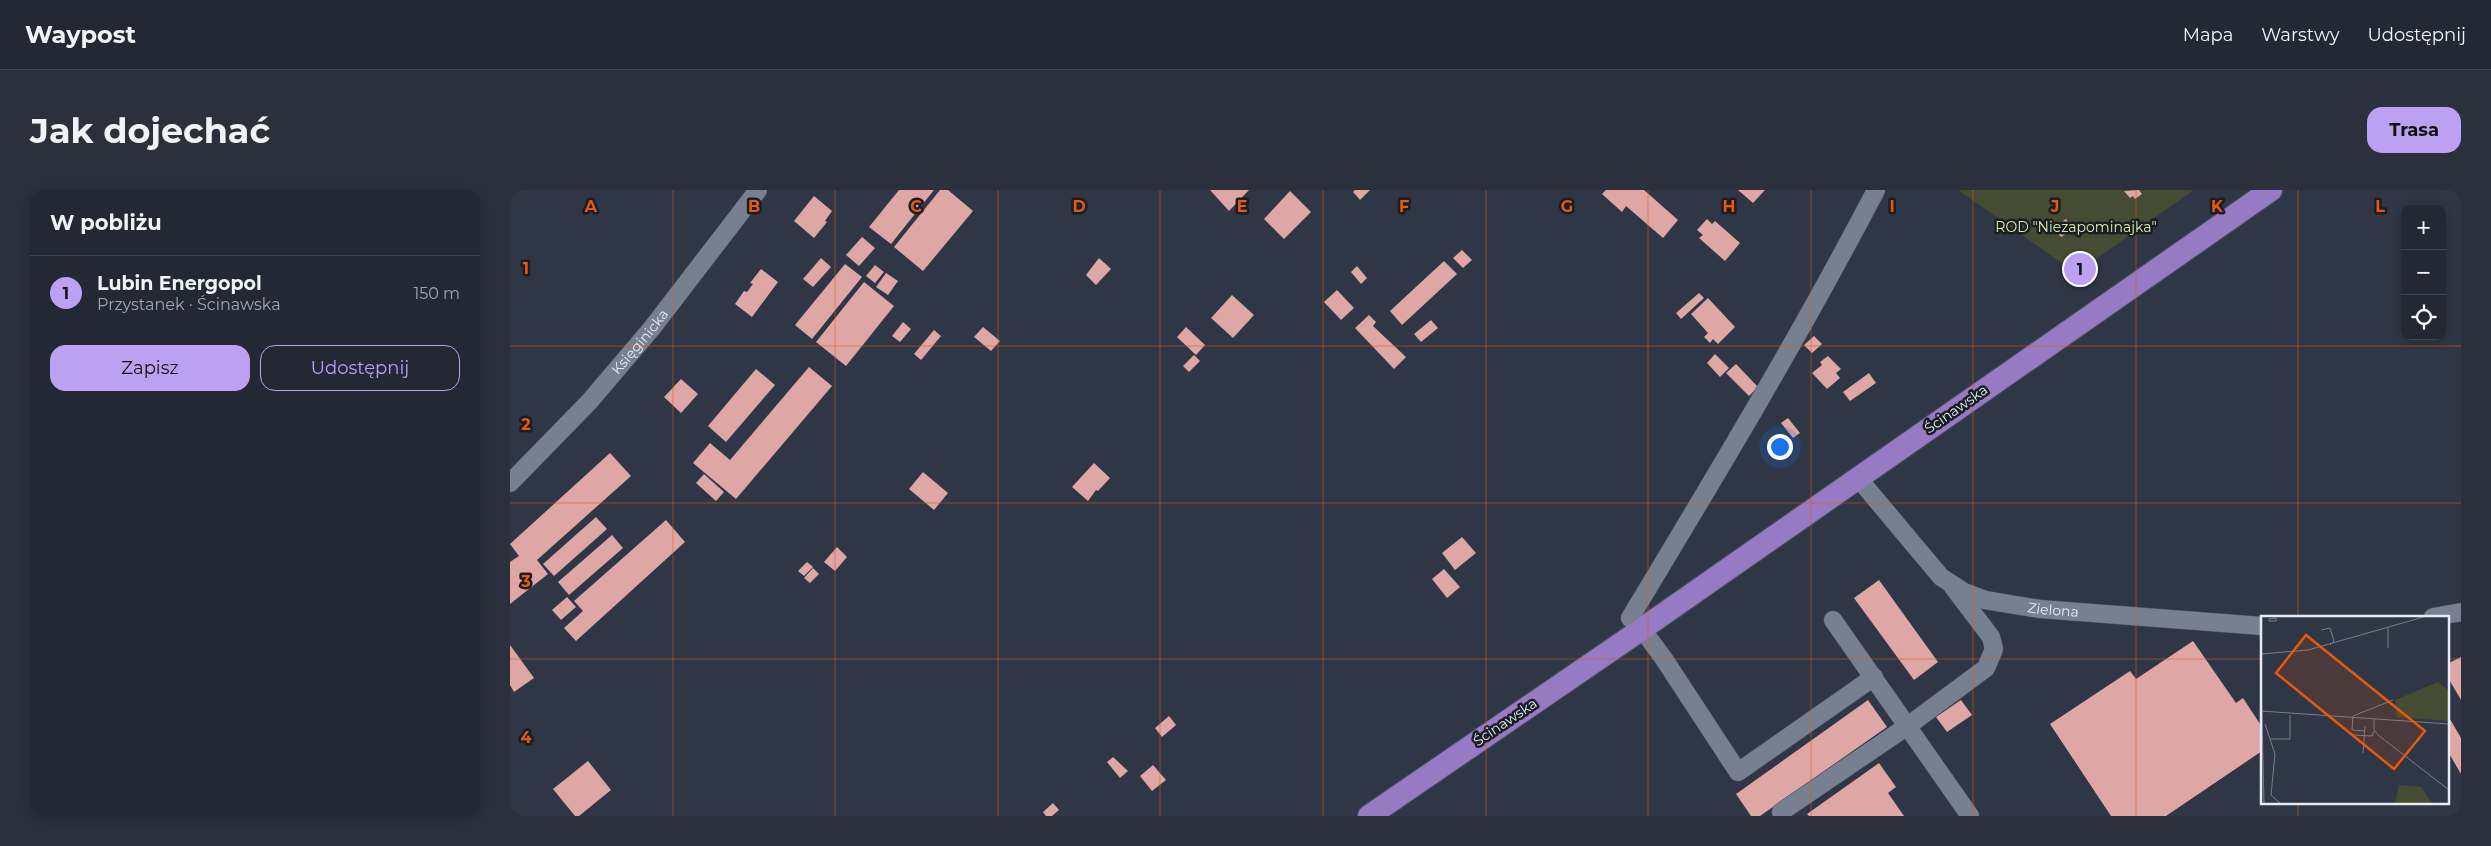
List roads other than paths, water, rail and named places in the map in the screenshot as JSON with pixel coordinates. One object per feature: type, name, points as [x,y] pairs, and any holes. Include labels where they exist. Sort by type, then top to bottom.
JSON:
[{"type":"main road","name":"Ścinawska","points":[[1369,816],[1636,623],[1858,478],[2271,190]]},
{"type":"street","name":"Księginicka","points":[[510,483],[589,402],[652,328],[758,190]]},
{"type":"street","name":"Ścinawska","points":[[1636,623],[1823,292],[1876,190]]},
{"type":"street","name":"Zielona","points":[[1858,478],[1931,566],[1951,585],[1985,600],[2040,609],[2261,626]]},
{"type":"street","points":[[1781,812],[1909,725],[1986,668],[1994,650],[1991,637],[1951,585]]},
{"type":"street","points":[[2439,616],[2461,612]]},
{"type":"street","points":[[1833,620],[1909,725],[1970,816]]},
{"type":"street","points":[[1636,623],[1738,772],[1874,676]]},
{"type":"place","name":"Lubin Energopol","points":[[2080,269]]},
{"type":"park label","name":"ROD \"Niezapominajka\"","points":[[2076,227]]}]
